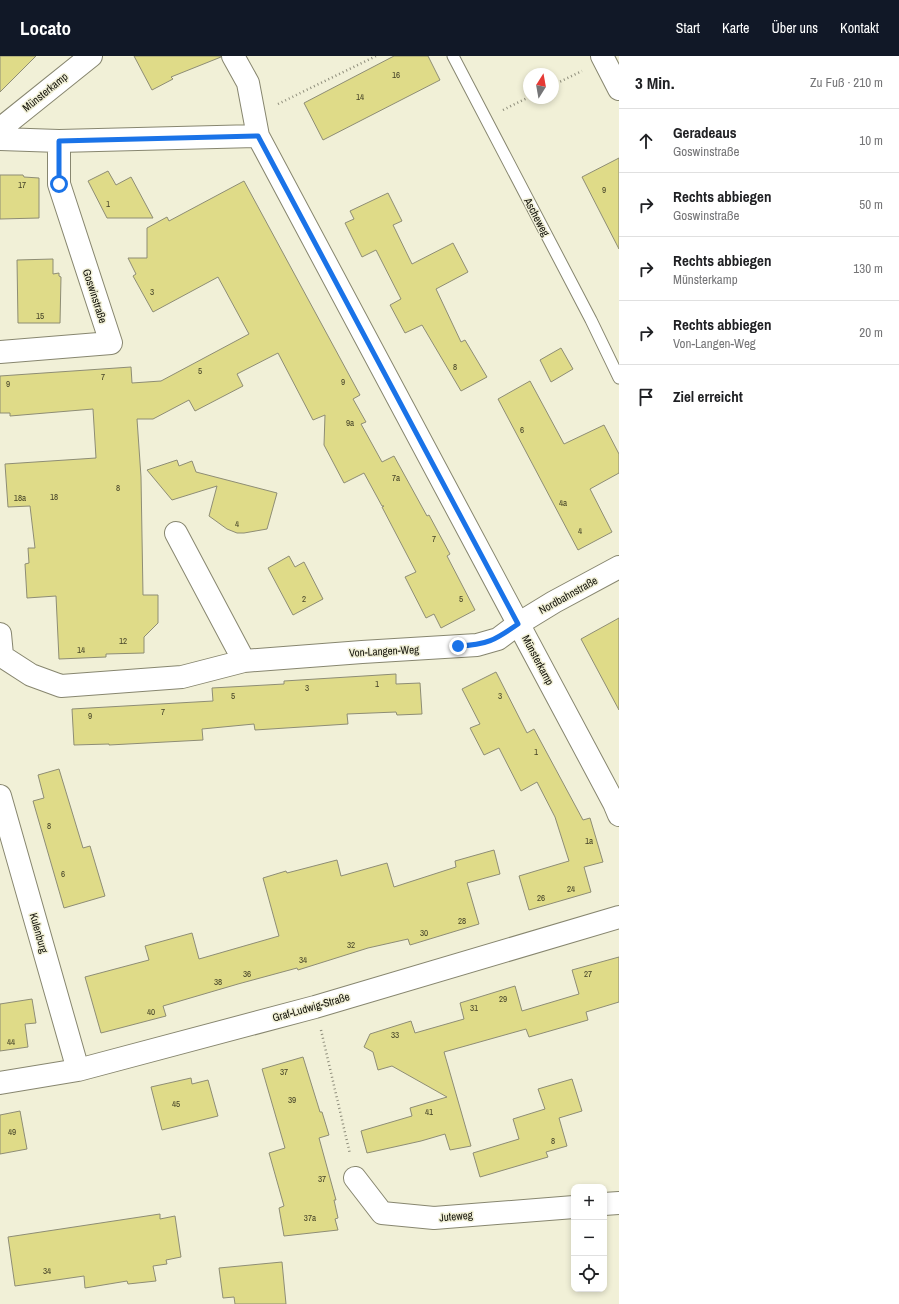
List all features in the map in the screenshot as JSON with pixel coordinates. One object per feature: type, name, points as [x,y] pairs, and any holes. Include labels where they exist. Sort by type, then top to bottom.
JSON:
[{"type":"street","name":"Münsterkamp","points":[[0,129],[91,56]]},
{"type":"street","name":"Münsterkamp","points":[[233,56],[248,84],[256,126],[619,815]]},
{"type":"street","points":[[603,58],[619,89]]},
{"type":"street","points":[[0,139],[59,141],[256,126]]},
{"type":"street","name":"Goswinstraße","points":[[0,352],[111,343],[59,184],[59,141]]},
{"type":"street","points":[[176,533],[244,661]]},
{"type":"street","name":"Nordbahnstraße","points":[[518,624],[554,602],[619,567]]},
{"type":"street","name":"Von-Langen-Weg","points":[[0,634],[1,655],[32,675],[61,686],[182,677],[244,661],[477,645],[498,639],[518,624]]},
{"type":"street","name":"Kulenburg","points":[[0,796],[78,1070]]},
{"type":"street","name":"Graf-Ludwig-Straße","points":[[0,1083],[78,1070],[315,1007],[619,917]]},
{"type":"street","name":"Juteweg","points":[[355,1178],[382,1212],[434,1218],[571,1207]]},
{"type":"street","points":[[607,1204],[619,1203]]},
{"type":"lane","name":"Ascheweg","points":[[454,56],[591,320],[619,378]]},
{"type":"path","points":[[256,126],[376,56]]},
{"type":"path","points":[[559,82],[603,58]]},
{"type":"path","points":[[486,118],[523,100]]},
{"type":"path","points":[[315,1007],[355,1178]]},
{"type":"building","points":[[0,56],[36,56],[0,92]]},
{"type":"building","points":[[134,56],[221,57],[171,77],[173,79],[152,90]]},
{"type":"building","points":[[394,56],[428,56],[440,80],[323,140],[304,103]]},
{"type":"building","points":[[619,158],[619,249],[582,177]]},
{"type":"building","points":[[108,171],[116,185],[131,177],[153,218],[107,218],[88,181]]},
{"type":"building","points":[[0,175],[23,175],[24,177],[39,178],[39,218],[0,219]]},
{"type":"building","points":[[244,181],[360,395],[353,399],[366,422],[361,424],[382,462],[394,456],[450,554],[447,556],[475,610],[441,628],[434,614],[426,618],[405,577],[416,572],[382,507],[384,506],[382,506],[364,473],[344,483],[324,445],[325,415],[313,420],[278,353],[237,374],[243,386],[195,411],[189,400],[153,419],[137,419],[141,477],[143,595],[158,595],[158,623],[144,637],[144,653],[106,654],[106,657],[59,659],[56,596],[27,598],[25,564],[29,563],[28,548],[35,548],[30,506],[8,507],[5,464],[96,458],[93,409],[10,416],[10,413],[0,413],[0,376],[131,367],[132,383],[161,381],[249,334],[218,277],[153,312],[133,276],[136,274],[128,258],[147,258],[147,228],[167,217],[169,221]]},
{"type":"building","points":[[388,193],[402,221],[393,225],[412,264],[453,243],[468,272],[436,289],[461,342],[465,340],[487,377],[461,391],[422,325],[405,333],[390,305],[401,299],[376,250],[362,257],[345,223],[354,219],[350,211]]},
{"type":"building","points":[[53,259],[53,274],[59,273],[59,276],[61,277],[60,323],[18,323],[17,260]]},
{"type":"building","points":[[561,348],[573,369],[551,382],[540,360]]},
{"type":"building","points":[[530,381],[564,444],[604,425],[619,454],[619,473],[590,489],[612,532],[578,550],[498,399]]},
{"type":"building","points":[[177,460],[179,466],[192,461],[196,472],[277,493],[267,529],[237,533],[227,529],[209,516],[217,486],[172,500],[147,470]]},
{"type":"building","points":[[289,556],[295,567],[304,562],[323,599],[293,615],[268,568]]},
{"type":"building","points":[[619,618],[619,710],[581,639]]},
{"type":"building","points":[[496,672],[527,733],[534,729],[583,820],[590,818],[603,862],[584,867],[591,892],[529,910],[519,876],[569,861],[555,817],[537,782],[521,791],[499,748],[484,755],[470,728],[480,724],[462,689]]},
{"type":"building","points":[[396,674],[396,684],[420,683],[422,714],[397,715],[396,712],[347,714],[348,724],[255,730],[254,724],[202,729],[203,740],[109,745],[74,745],[72,709],[213,701],[212,688],[284,684],[284,681]]},
{"type":"building","points":[[59,769],[83,848],[90,846],[105,896],[64,908],[33,801],[44,798],[38,775]]},
{"type":"building","points":[[494,850],[500,874],[467,883],[479,924],[410,945],[408,939],[368,948],[298,970],[297,968],[238,984],[163,1006],[166,1016],[101,1033],[85,977],[149,960],[145,946],[192,933],[199,959],[279,936],[263,878],[286,871],[287,873],[337,860],[341,876],[387,863],[394,887],[456,867],[455,861]]},
{"type":"building","points":[[619,957],[619,1002],[586,1012],[588,1020],[529,1037],[526,1029],[444,1052],[471,1146],[450,1150],[445,1134],[367,1153],[361,1131],[412,1116],[410,1108],[447,1097],[392,1066],[378,1070],[373,1052],[364,1047],[370,1034],[411,1021],[415,1033],[464,1019],[460,1003],[515,986],[522,1011],[579,994],[572,970]]},
{"type":"building","points":[[32,999],[36,1023],[25,1024],[28,1047],[0,1051],[0,1004]]},
{"type":"building","points":[[303,1057],[320,1112],[322,1112],[329,1135],[319,1138],[336,1200],[334,1200],[338,1218],[335,1219],[338,1230],[284,1236],[279,1208],[284,1206],[269,1153],[285,1148],[262,1069]]},
{"type":"building","points":[[191,1078],[192,1084],[208,1080],[218,1116],[162,1130],[151,1087]]},
{"type":"building","points":[[572,1079],[582,1111],[559,1118],[567,1146],[546,1152],[548,1157],[480,1177],[473,1153],[519,1139],[513,1119],[545,1109],[538,1089]]},
{"type":"building","points":[[20,1111],[27,1149],[0,1154],[0,1115]]},
{"type":"building","points":[[160,1214],[160,1219],[175,1216],[181,1257],[166,1260],[167,1264],[153,1266],[156,1281],[128,1284],[127,1281],[85,1288],[84,1276],[15,1286],[8,1237]]},
{"type":"building","points":[[282,1262],[286,1304],[235,1304],[234,1297],[223,1298],[219,1268]]},
{"type":"route","points":[[59,184],[59,141],[258,136],[518,624],[498,639],[477,645],[458,646]]}]
